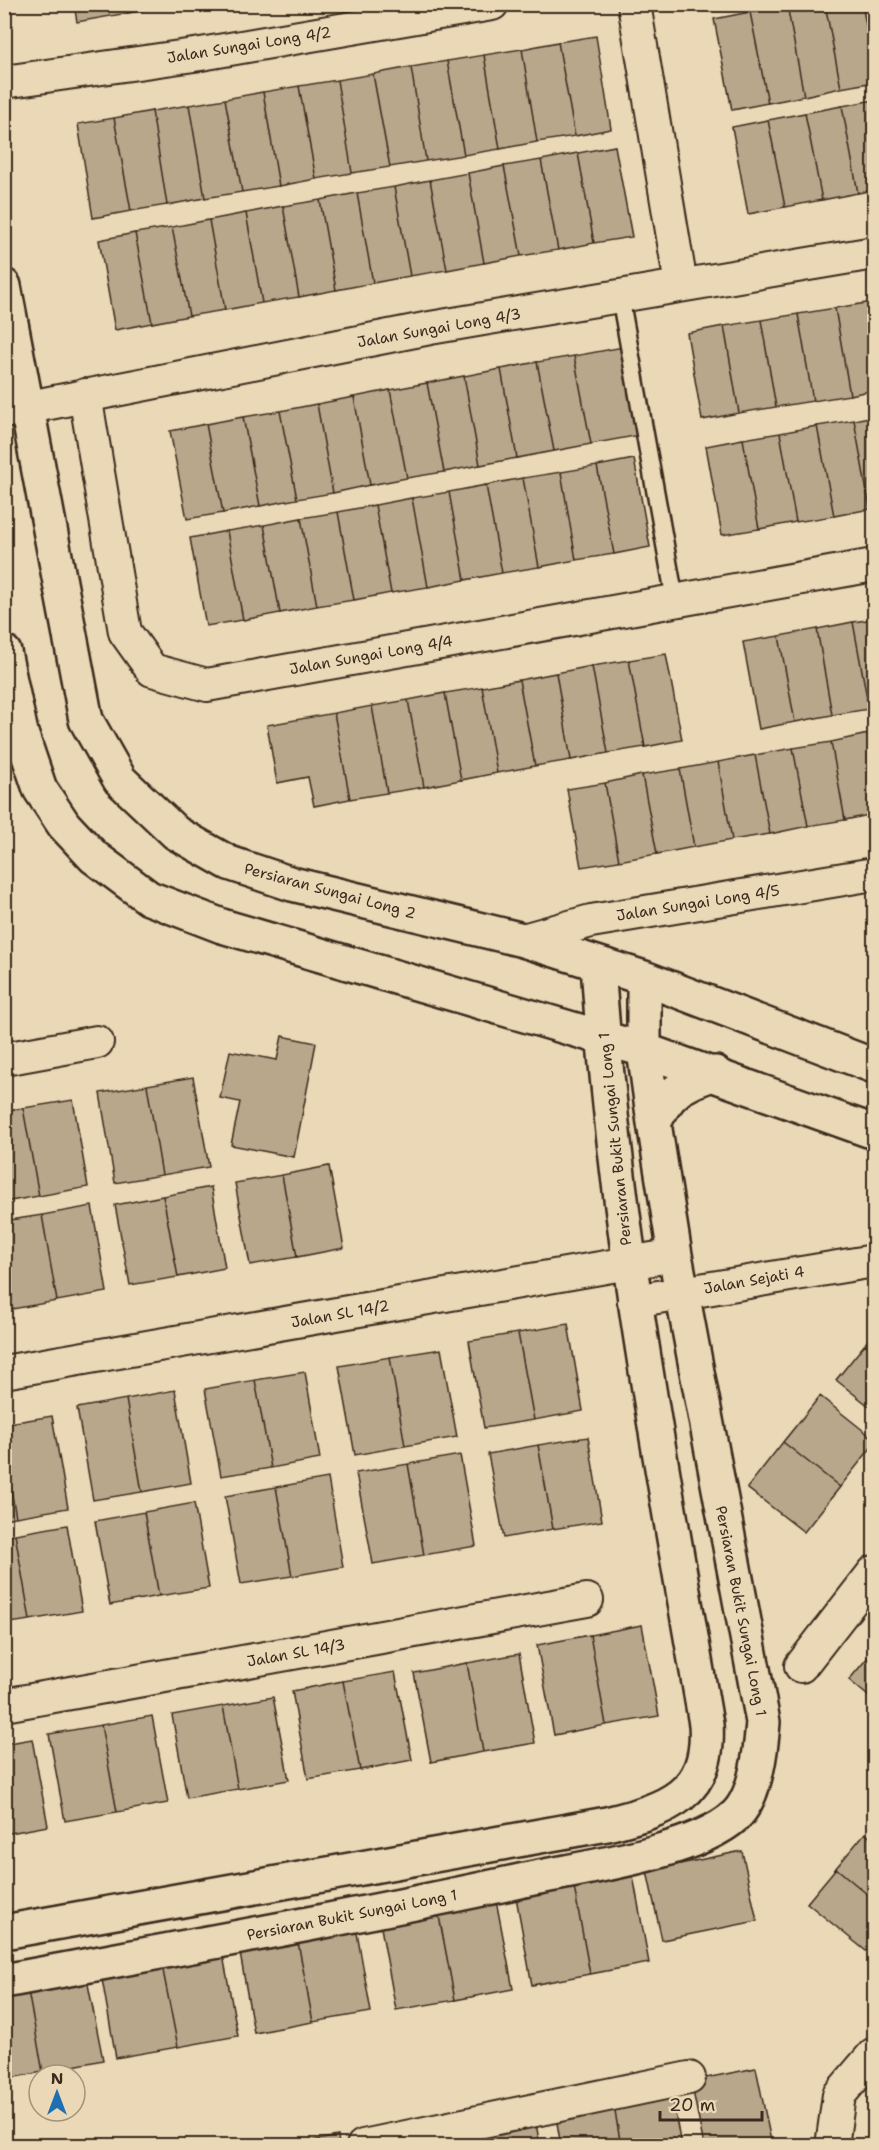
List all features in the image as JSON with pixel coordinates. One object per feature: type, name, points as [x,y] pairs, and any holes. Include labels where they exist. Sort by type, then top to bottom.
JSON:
[{"type":"street","name":"Jalan Sungai Long 4/2","points":[[4,82],[201,54],[492,4]]},
{"type":"street","points":[[634,4],[681,285]]},
{"type":"street","name":"Jalan Sungai Long 4/3","points":[[15,410],[430,328],[874,253]]},
{"type":"street","name":"Persiaran Sungai Long 2","points":[[4,286],[15,410],[86,720],[120,780],[176,832],[229,863],[291,884],[523,940],[644,978],[874,1066]]},
{"type":"street","name":"Jalan Sungai Long 4/4","points":[[85,395],[124,632],[152,670],[207,685],[874,565]]},
{"type":"street","points":[[4,652],[21,733],[40,789],[64,825],[94,857],[149,898],[222,926],[644,1050],[715,1073],[874,1132]]},
{"type":"street","name":"Jalan Sungai Long 4/5","points":[[523,940],[591,921],[874,874]]},
{"type":"street","name":"Persiaran Bukit Sungai Long 1","points":[[4,1932],[607,1824],[653,1812],[683,1796],[699,1774],[707,1746],[706,1724],[628,1262],[603,1038],[598,964]]},
{"type":"street","name":"Persiaran Bukit Sungai Long 1","points":[[4,1981],[387,1910],[647,1854],[713,1833],[737,1815],[751,1788],[760,1754],[763,1722],[675,1255],[644,1050],[644,978]]},
{"type":"street","points":[[4,1059],[98,1042]]},
{"type":"street","points":[[654,1123],[663,1104],[686,1082],[715,1073]]},
{"type":"street","name":"Jalan SL 14/2","points":[[4,1372],[675,1255]]},
{"type":"street","name":"Jalan Sejati 4","points":[[634,1300],[874,1260]]},
{"type":"street","points":[[801,1666],[874,1572]]},
{"type":"street","name":"Jalan SL 14/3","points":[[4,1705],[586,1600]]},
{"type":"street","points":[[832,2145],[839,2095],[874,2054]]},
{"type":"street","points":[[363,2145],[689,2078]]},
{"type":"lane","points":[[620,296],[675,600]]},
{"type":"building","points":[[74,4],[127,4],[128,13],[77,22]]},
{"type":"building","points":[[127,4],[179,4],[128,13]]},
{"type":"building","points":[[825,4],[862,4],[874,68],[874,82],[841,88]]},
{"type":"building","points":[[825,4],[841,88],[804,96],[787,5]]},
{"type":"building","points":[[862,4],[874,4],[874,68]]},
{"type":"building","points":[[787,5],[804,96],[768,103],[750,12]]},
{"type":"building","points":[[750,12],[768,103],[732,110],[714,19]]},
{"type":"building","points":[[596,36],[611,129],[575,136],[558,42]]},
{"type":"building","points":[[558,42],[575,136],[537,142],[522,49]]},
{"type":"building","points":[[522,49],[537,142],[500,149],[484,55]]},
{"type":"building","points":[[484,55],[500,149],[464,155],[447,61]]},
{"type":"building","points":[[447,61],[464,155],[426,161],[411,67]]},
{"type":"building","points":[[411,67],[426,161],[390,167],[373,74]]},
{"type":"building","points":[[373,74],[390,167],[352,173],[337,80]]},
{"type":"building","points":[[337,80],[352,173],[316,179],[299,86]]},
{"type":"building","points":[[299,86],[316,179],[279,186],[263,92]]},
{"type":"building","points":[[263,92],[279,186],[242,192],[225,99]]},
{"type":"building","points":[[225,99],[242,192],[205,198],[189,105]]},
{"type":"building","points":[[874,100],[874,190],[858,193],[842,106]]},
{"type":"building","points":[[189,105],[205,198],[167,205],[152,111]]},
{"type":"building","points":[[842,106],[858,193],[822,200],[805,113]]},
{"type":"building","points":[[152,111],[167,205],[131,211],[114,118]]},
{"type":"building","points":[[805,113],[822,200],[785,207],[768,120]]},
{"type":"building","points":[[114,118],[131,211],[93,218],[78,124]]},
{"type":"building","points":[[768,120],[785,207],[748,214],[732,127]]},
{"type":"building","points":[[615,146],[632,237],[594,243],[578,153]]},
{"type":"building","points":[[578,153],[594,243],[558,250],[541,160]]},
{"type":"building","points":[[541,160],[558,250],[521,256],[504,166]]},
{"type":"building","points":[[504,166],[521,256],[484,263],[468,173]]},
{"type":"building","points":[[468,173],[484,263],[447,270],[430,180]]},
{"type":"building","points":[[430,180],[447,270],[410,276],[394,187]]},
{"type":"building","points":[[394,187],[410,276],[373,283],[357,193]]},
{"type":"building","points":[[357,193],[373,283],[336,290],[320,200]]},
{"type":"building","points":[[320,200],[336,290],[299,297],[283,206]]},
{"type":"building","points":[[283,206],[299,297],[262,303],[246,213]]},
{"type":"building","points":[[246,213],[262,303],[225,310],[209,220]]},
{"type":"building","points":[[209,220],[225,310],[189,316],[172,227]]},
{"type":"building","points":[[172,227],[189,316],[152,323],[135,233]]},
{"type":"building","points":[[135,233],[152,323],[115,330],[99,240]]},
{"type":"building","points":[[873,302],[874,390],[850,395],[835,308]]},
{"type":"building","points":[[835,308],[850,395],[813,401],[798,314]]},
{"type":"building","points":[[798,314],[813,401],[776,407],[761,320]]},
{"type":"building","points":[[761,320],[776,407],[739,413],[724,326]]},
{"type":"building","points":[[724,326],[739,413],[702,420],[687,333]]},
{"type":"building","points":[[623,347],[640,435],[591,444],[574,356]]},
{"type":"building","points":[[574,356],[591,444],[554,451],[537,362]]},
{"type":"building","points":[[537,362],[554,451],[517,458],[501,369]]},
{"type":"building","points":[[501,369],[517,458],[480,465],[464,376]]},
{"type":"building","points":[[464,376],[480,465],[444,472],[427,383]]},
{"type":"building","points":[[427,383],[444,472],[407,478],[390,390]]},
{"type":"building","points":[[390,390],[407,478],[370,485],[354,397]]},
{"type":"building","points":[[354,397],[370,485],[333,493],[317,404]]},
{"type":"building","points":[[317,404],[333,493],[297,499],[280,411]]},
{"type":"building","points":[[280,411],[297,499],[260,506],[243,417]]},
{"type":"building","points":[[874,416],[874,508],[870,509],[854,420]]},
{"type":"building","points":[[243,417],[260,506],[223,513],[206,424]]},
{"type":"building","points":[[854,420],[870,509],[834,516],[817,426]]},
{"type":"building","points":[[206,424],[223,513],[187,519],[170,431]]},
{"type":"building","points":[[817,426],[834,516],[796,522],[780,433]]},
{"type":"building","points":[[780,433],[796,522],[759,529],[743,439]]},
{"type":"building","points":[[743,439],[759,529],[722,535],[706,446]]},
{"type":"building","points":[[634,459],[650,547],[614,554],[597,466]]},
{"type":"building","points":[[597,466],[614,554],[576,560],[561,472]]},
{"type":"building","points":[[561,472],[576,560],[539,567],[523,478]]},
{"type":"building","points":[[523,478],[539,567],[502,573],[486,485]]},
{"type":"building","points":[[486,485],[502,573],[465,580],[449,492]]},
{"type":"building","points":[[449,492],[465,580],[428,587],[412,498]]},
{"type":"building","points":[[412,498],[428,587],[391,593],[375,505]]},
{"type":"building","points":[[375,505],[391,593],[354,600],[338,512]]},
{"type":"building","points":[[338,512],[354,600],[317,606],[301,518]]},
{"type":"building","points":[[301,518],[317,606],[280,613],[264,525]]},
{"type":"building","points":[[264,525],[280,613],[243,620],[227,531]]},
{"type":"building","points":[[227,531],[243,620],[206,626],[190,538]]},
{"type":"building","points":[[874,619],[874,708],[869,709],[853,622]]},
{"type":"building","points":[[853,622],[869,709],[832,715],[817,629]]},
{"type":"building","points":[[817,629],[832,715],[795,722],[779,636]]},
{"type":"building","points":[[779,636],[795,722],[759,729],[743,642]]},
{"type":"building","points":[[666,654],[682,740],[645,747],[629,660]]},
{"type":"building","points":[[629,660],[645,747],[608,753],[592,666]]},
{"type":"building","points":[[592,666],[608,753],[571,760],[556,673]]},
{"type":"building","points":[[556,673],[571,760],[535,766],[519,680]]},
{"type":"building","points":[[519,680],[535,766],[497,773],[482,687]]},
{"type":"building","points":[[482,687],[497,773],[461,780],[445,693]]},
{"type":"building","points":[[445,693],[461,780],[424,787],[408,700]]},
{"type":"building","points":[[408,700],[424,787],[387,793],[372,706]]},
{"type":"building","points":[[372,706],[387,793],[350,799],[334,713]]},
{"type":"building","points":[[334,713],[350,799],[314,806],[308,777],[277,783],[267,725]]},
{"type":"building","points":[[868,734],[874,769],[874,814],[845,820],[831,742]]},
{"type":"building","points":[[831,742],[845,820],[808,826],[793,748]]},
{"type":"building","points":[[793,748],[808,826],[770,834],[755,755]]},
{"type":"building","points":[[755,755],[770,834],[732,840],[718,762]]},
{"type":"building","points":[[718,762],[732,840],[694,847],[680,769]]},
{"type":"building","points":[[680,769],[694,847],[657,854],[642,775]]},
{"type":"building","points":[[642,775],[657,854],[619,861],[605,783]]},
{"type":"building","points":[[605,783],[619,861],[581,867],[567,789]]},
{"type":"building","points":[[282,1036],[316,1043],[294,1157],[231,1145],[240,1102],[220,1098],[230,1051],[277,1060]]},
{"type":"building","points":[[193,1077],[209,1167],[162,1175],[147,1085]]},
{"type":"building","points":[[147,1085],[162,1175],[115,1183],[100,1093]]},
{"type":"building","points":[[73,1100],[88,1187],[39,1196],[23,1108]]},
{"type":"building","points":[[23,1108],[39,1196],[4,1202],[4,1111]]},
{"type":"building","points":[[329,1166],[344,1248],[297,1257],[282,1175]]},
{"type":"building","points":[[282,1175],[297,1257],[250,1265],[235,1183]]},
{"type":"building","points":[[211,1187],[225,1268],[178,1277],[163,1196]]},
{"type":"building","points":[[163,1196],[178,1277],[130,1285],[115,1205]]},
{"type":"building","points":[[92,1206],[107,1292],[57,1301],[42,1215]]},
{"type":"building","points":[[42,1215],[57,1301],[7,1310],[4,1294],[4,1221]]},
{"type":"building","points":[[568,1324],[583,1411],[534,1420],[518,1333]]},
{"type":"building","points":[[874,1332],[874,1351],[865,1344]]},
{"type":"building","points":[[518,1333],[534,1420],[484,1428],[469,1341]]},
{"type":"building","points":[[865,1344],[874,1351],[874,1410],[836,1380]]},
{"type":"building","points":[[441,1349],[457,1437],[405,1446],[390,1357]]},
{"type":"building","points":[[390,1357],[405,1446],[355,1455],[339,1366]]},
{"type":"building","points":[[305,1372],[320,1459],[271,1468],[255,1380]]},
{"type":"building","points":[[255,1380],[271,1468],[221,1476],[205,1389]]},
{"type":"building","points":[[175,1390],[191,1483],[142,1492],[126,1399]]},
{"type":"building","points":[[820,1396],[874,1439],[874,1444],[840,1487],[783,1442]]},
{"type":"building","points":[[126,1399],[142,1492],[93,1500],[77,1408]]},
{"type":"building","points":[[52,1416],[68,1508],[16,1517],[4,1451],[4,1424]]},
{"type":"building","points":[[588,1437],[602,1521],[553,1529],[538,1445]]},
{"type":"building","points":[[783,1442],[840,1487],[804,1532],[747,1488]]},
{"type":"building","points":[[538,1445],[553,1529],[504,1538],[488,1454]]},
{"type":"building","points":[[4,1451],[16,1517],[4,1519]]},
{"type":"building","points":[[460,1455],[476,1546],[424,1555],[408,1464]]},
{"type":"building","points":[[408,1464],[424,1555],[373,1564],[356,1473]]},
{"type":"building","points":[[328,1478],[343,1567],[292,1576],[276,1487]]},
{"type":"building","points":[[276,1487],[292,1576],[241,1584],[225,1496]]},
{"type":"building","points":[[194,1503],[209,1588],[159,1596],[144,1512]]},
{"type":"building","points":[[144,1512],[159,1596],[110,1605],[95,1521]]},
{"type":"building","points":[[67,1525],[82,1611],[30,1620],[15,1534]]},
{"type":"building","points":[[15,1534],[30,1620],[4,1624],[4,1536]]},
{"type":"building","points":[[642,1625],[659,1716],[606,1725],[590,1635]]},
{"type":"building","points":[[590,1635],[606,1725],[554,1735],[537,1645]]},
{"type":"building","points":[[874,1650],[874,1701],[849,1680]]},
{"type":"building","points":[[519,1654],[535,1743],[483,1752],[467,1663]]},
{"type":"building","points":[[467,1663],[483,1752],[431,1762],[414,1673]]},
{"type":"building","points":[[395,1672],[412,1760],[360,1770],[343,1681]]},
{"type":"building","points":[[343,1681],[360,1770],[308,1779],[292,1691]]},
{"type":"building","points":[[273,1697],[289,1780],[238,1789],[223,1706]]},
{"type":"building","points":[[223,1706],[238,1789],[187,1798],[172,1715]]},
{"type":"building","points":[[152,1716],[168,1803],[117,1812],[101,1725]]},
{"type":"building","points":[[101,1725],[117,1812],[65,1821],[49,1734]]},
{"type":"building","points":[[32,1739],[48,1826],[4,1834],[4,1744]]},
{"type":"building","points":[[865,1833],[874,1841],[874,1900],[836,1868]]},
{"type":"building","points":[[742,1851],[757,1921],[662,1940],[647,1871]]},
{"type":"building","points":[[631,1865],[649,1963],[590,1974],[572,1876]]},
{"type":"building","points":[[836,1868],[874,1900],[874,1941],[866,1951],[807,1903]]},
{"type":"building","points":[[572,1876],[590,1974],[532,1985],[514,1886]]},
{"type":"building","points":[[494,1890],[513,1989],[455,2000],[436,1900]]},
{"type":"building","points":[[436,1900],[455,2000],[396,2010],[378,1911]]},
{"type":"building","points":[[354,1916],[371,2012],[313,2022],[295,1926]]},
{"type":"building","points":[[295,1926],[313,2022],[254,2033],[237,1936]]},
{"type":"building","points":[[220,1939],[238,2036],[178,2047],[159,1950]]},
{"type":"building","points":[[159,1950],[178,2047],[116,2058],[99,1962]]},
{"type":"building","points":[[84,1964],[103,2060],[87,2063],[41,2063],[25,1975]]},
{"type":"building","points":[[25,1975],[41,2063],[27,2063],[27,2075],[4,2079],[4,1979]]},
{"type":"building","points":[[756,2068],[772,2146],[704,2146],[691,2081]]},
{"type":"building","points":[[668,2073],[681,2146],[621,2146],[610,2083]]},
{"type":"building","points":[[610,2083],[621,2146],[561,2146],[552,2094]]},
{"type":"building","points":[[532,2101],[540,2146],[479,2146],[473,2112]]},
{"type":"building","points":[[338,2136],[339,2146],[286,2146]]}]
